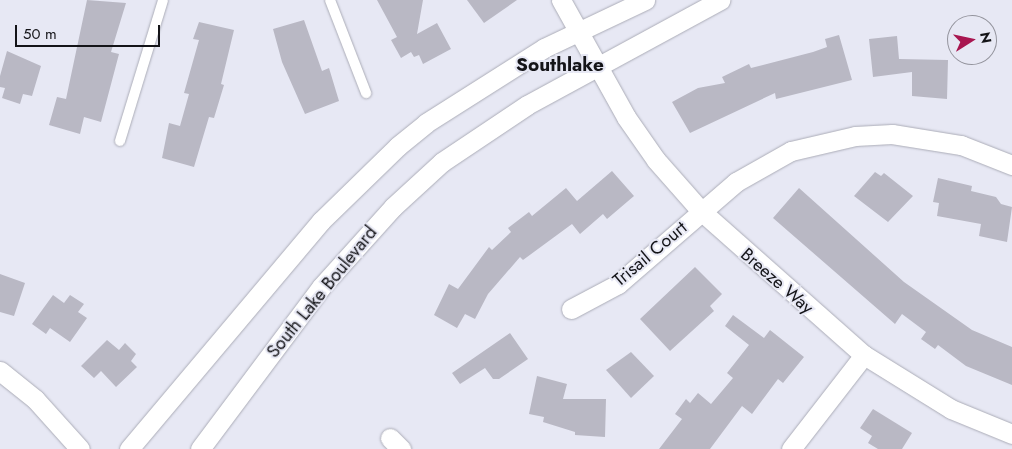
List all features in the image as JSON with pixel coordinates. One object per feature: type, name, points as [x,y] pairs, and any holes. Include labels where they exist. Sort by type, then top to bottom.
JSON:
[{"type":"street","name":"Breeze Way","points":[[561,0],[597,66],[656,160],[701,211],[864,355],[950,409],[1012,434]]},
{"type":"street","points":[[129,449],[354,186],[426,123],[498,76],[579,32],[645,0]]},
{"type":"street","name":"South Lake Boulevard","points":[[200,449],[321,286],[393,207],[442,162],[478,137],[597,66],[720,0]]},
{"type":"street","name":"Trisail Court","points":[[570,309],[618,284],[701,211],[766,163],[801,148],[856,136],[929,137],[1012,165]]},
{"type":"street","points":[[791,449],[864,355]]},
{"type":"street","points":[[0,371],[35,399],[80,449]]},
{"type":"lane","points":[[120,140],[163,0]]},
{"type":"lane","points":[[330,0],[366,93]]},
{"type":"building","points":[[87,0],[126,3],[111,52],[119,54],[101,122],[84,117],[80,134],[49,125],[57,97],[66,99]]},
{"type":"building","points":[[377,0],[423,0],[417,34],[437,23],[451,49],[423,64],[419,55],[414,57],[411,52],[401,58],[391,40],[397,37]]},
{"type":"building","points":[[467,0],[517,0],[484,23]]},
{"type":"building","points":[[304,20],[322,71],[329,68],[339,101],[305,114],[282,62],[273,29]]},
{"type":"building","points":[[199,22],[234,30],[221,84],[224,85],[214,118],[209,117],[194,167],[162,158],[169,123],[180,126],[189,94],[184,93],[199,40],[193,39]]},
{"type":"building","points":[[839,35],[852,80],[776,99],[775,93],[690,133],[672,102],[698,88],[725,83],[722,77],[749,64],[751,68],[827,47],[825,39]]},
{"type":"building","points":[[897,36],[899,59],[947,60],[947,99],[912,96],[912,72],[873,77],[869,39]]},
{"type":"building","points":[[7,51],[41,66],[32,96],[23,94],[20,104],[2,98],[5,88],[0,87],[0,76]]},
{"type":"building","points":[[612,171],[634,196],[607,219],[603,214],[580,234],[572,224],[523,260],[520,257],[488,294],[475,319],[465,314],[457,328],[434,315],[449,284],[458,289],[489,247],[492,250],[511,232],[508,228],[529,212],[532,216],[566,188],[577,201]]},
{"type":"building","points":[[875,172],[881,176],[884,173],[913,196],[888,222],[854,196]]},
{"type":"building","points":[[938,178],[972,186],[971,191],[996,197],[1001,204],[1012,207],[1007,242],[979,236],[981,224],[937,216],[939,203],[933,202]]},
{"type":"building","points":[[799,188],[904,282],[972,330],[1012,347],[1012,385],[966,366],[938,345],[935,349],[921,339],[926,332],[902,314],[895,324],[773,218]]},
{"type":"building","points":[[695,267],[722,294],[710,306],[714,311],[670,351],[640,319]]},
{"type":"building","points":[[0,274],[25,283],[14,316],[0,312]]},
{"type":"building","points":[[53,295],[64,303],[70,295],[84,304],[78,312],[87,318],[70,342],[50,328],[46,334],[32,324]]},
{"type":"building","points":[[733,315],[764,338],[770,330],[804,357],[783,383],[778,379],[752,414],[742,406],[710,449],[659,449],[682,419],[675,414],[686,399],[690,403],[698,393],[711,404],[733,378],[727,373],[749,345],[725,326]]},
{"type":"building","points":[[510,333],[528,359],[499,379],[493,379],[485,368],[460,384],[452,373]]},
{"type":"building","points":[[107,340],[119,350],[125,343],[136,354],[131,361],[137,367],[116,387],[101,371],[94,378],[81,366]]},
{"type":"building","points":[[631,352],[654,376],[631,398],[606,370]]},
{"type":"building","points":[[537,376],[567,384],[563,399],[606,399],[605,437],[575,435],[575,432],[543,422],[544,417],[529,414]]},
{"type":"building","points":[[873,409],[912,433],[902,449],[878,449],[868,443],[872,436],[860,428]]},
{"type":"district","name":"Southlake","points":[[560,65]]}]
